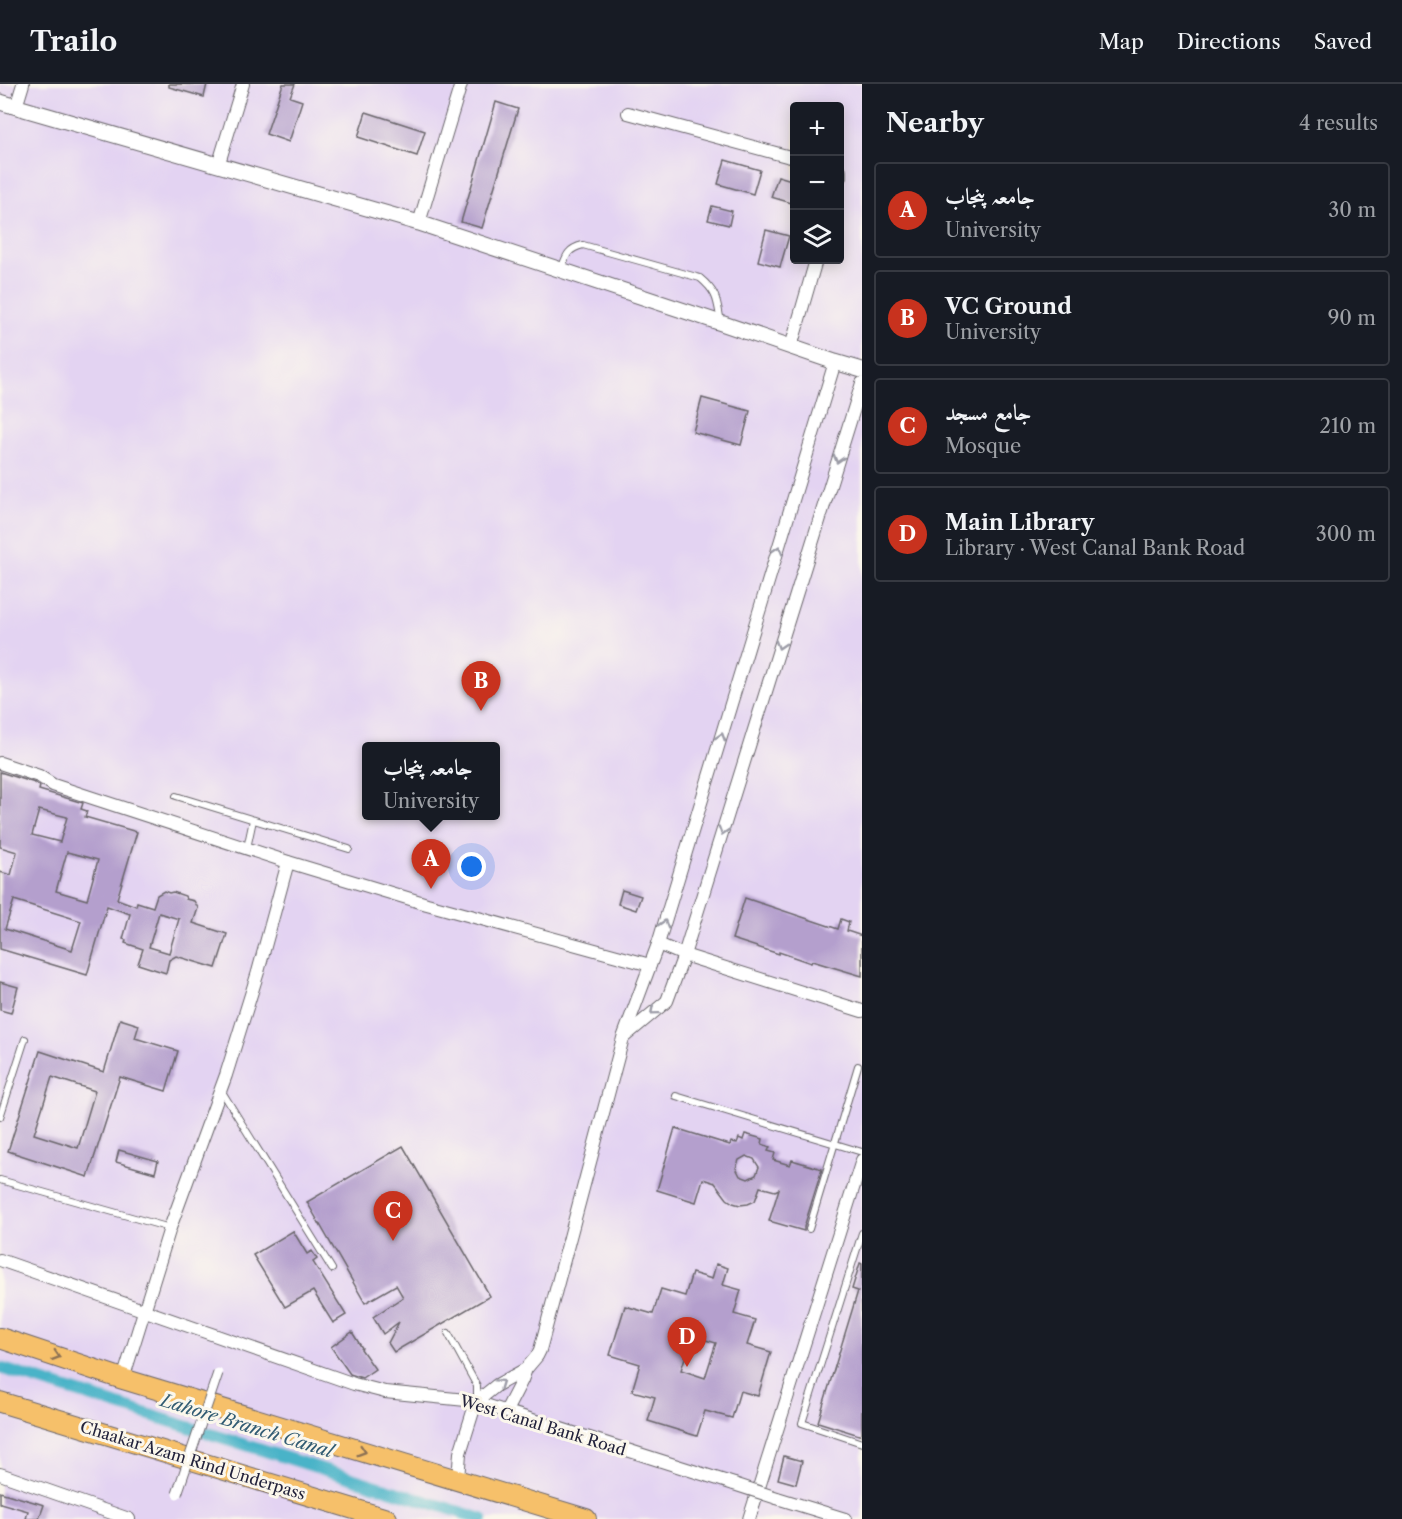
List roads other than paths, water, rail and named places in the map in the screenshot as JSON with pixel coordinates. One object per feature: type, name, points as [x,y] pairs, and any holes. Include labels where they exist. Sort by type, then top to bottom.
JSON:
[{"type":"highway","points":[[0,1338],[123,1379],[586,1519]]},
{"type":"highway","name":"Chaakar Azam Rind Underpass","points":[[0,1402],[387,1519]]},
{"type":"street","points":[[16,106],[22,84]]},
{"type":"street","points":[[218,166],[243,84]]},
{"type":"street","points":[[419,224],[461,84]]},
{"type":"street","points":[[0,102],[419,224],[862,370]]},
{"type":"street","points":[[628,113],[790,157]]},
{"type":"street","points":[[791,347],[815,264]]},
{"type":"street","points":[[458,1480],[460,1453],[476,1402],[497,1385],[526,1369],[540,1350],[623,1038],[658,944],[835,362]]},
{"type":"street","points":[[623,1038],[667,1001],[684,955],[862,383]]},
{"type":"street","points":[[0,763],[39,776],[53,786],[288,862],[427,904],[650,965]]},
{"type":"street","points":[[123,1379],[170,1228],[221,1090],[258,972],[288,862]]},
{"type":"street","points":[[658,944],[684,955],[862,1011]]},
{"type":"street","points":[[749,1519],[862,1160]]},
{"type":"street","name":"West Canal Bank Road","points":[[0,1260],[354,1384],[385,1392],[476,1402],[845,1519]]},
{"type":"street","points":[[506,1411],[526,1369]]},
{"type":"street","points":[[177,1494],[218,1373]]},
{"type":"street","points":[[0,1474],[129,1519]]},
{"type":"lane","points":[[561,270],[568,253],[583,245],[700,278],[710,286],[717,297],[721,323]]},
{"type":"lane","points":[[176,796],[349,849]]},
{"type":"lane","points":[[246,848],[253,820]]},
{"type":"lane","points":[[0,1117],[25,1039]]},
{"type":"lane","points":[[809,1229],[858,1066]]},
{"type":"lane","points":[[221,1090],[332,1269]]},
{"type":"lane","points":[[676,1096],[862,1152]]},
{"type":"lane","points":[[0,1180],[170,1228]]},
{"type":"lane","points":[[862,1233],[802,1423],[862,1443]]},
{"type":"lane","points":[[448,1333],[477,1386],[476,1402]]},
{"type":"waterway","name":"Lahore Branch Canal","points":[[0,1368],[482,1519]]},
{"type":"place","name":"VC Ground","points":[[481,711]]},
{"type":"place","name":"جامعہ پنجاب","points":[[431,889]]},
{"type":"place","name":"جامع مسجد","points":[[393,1241]]},
{"type":"place","name":"Main Library","points":[[687,1367]]}]
